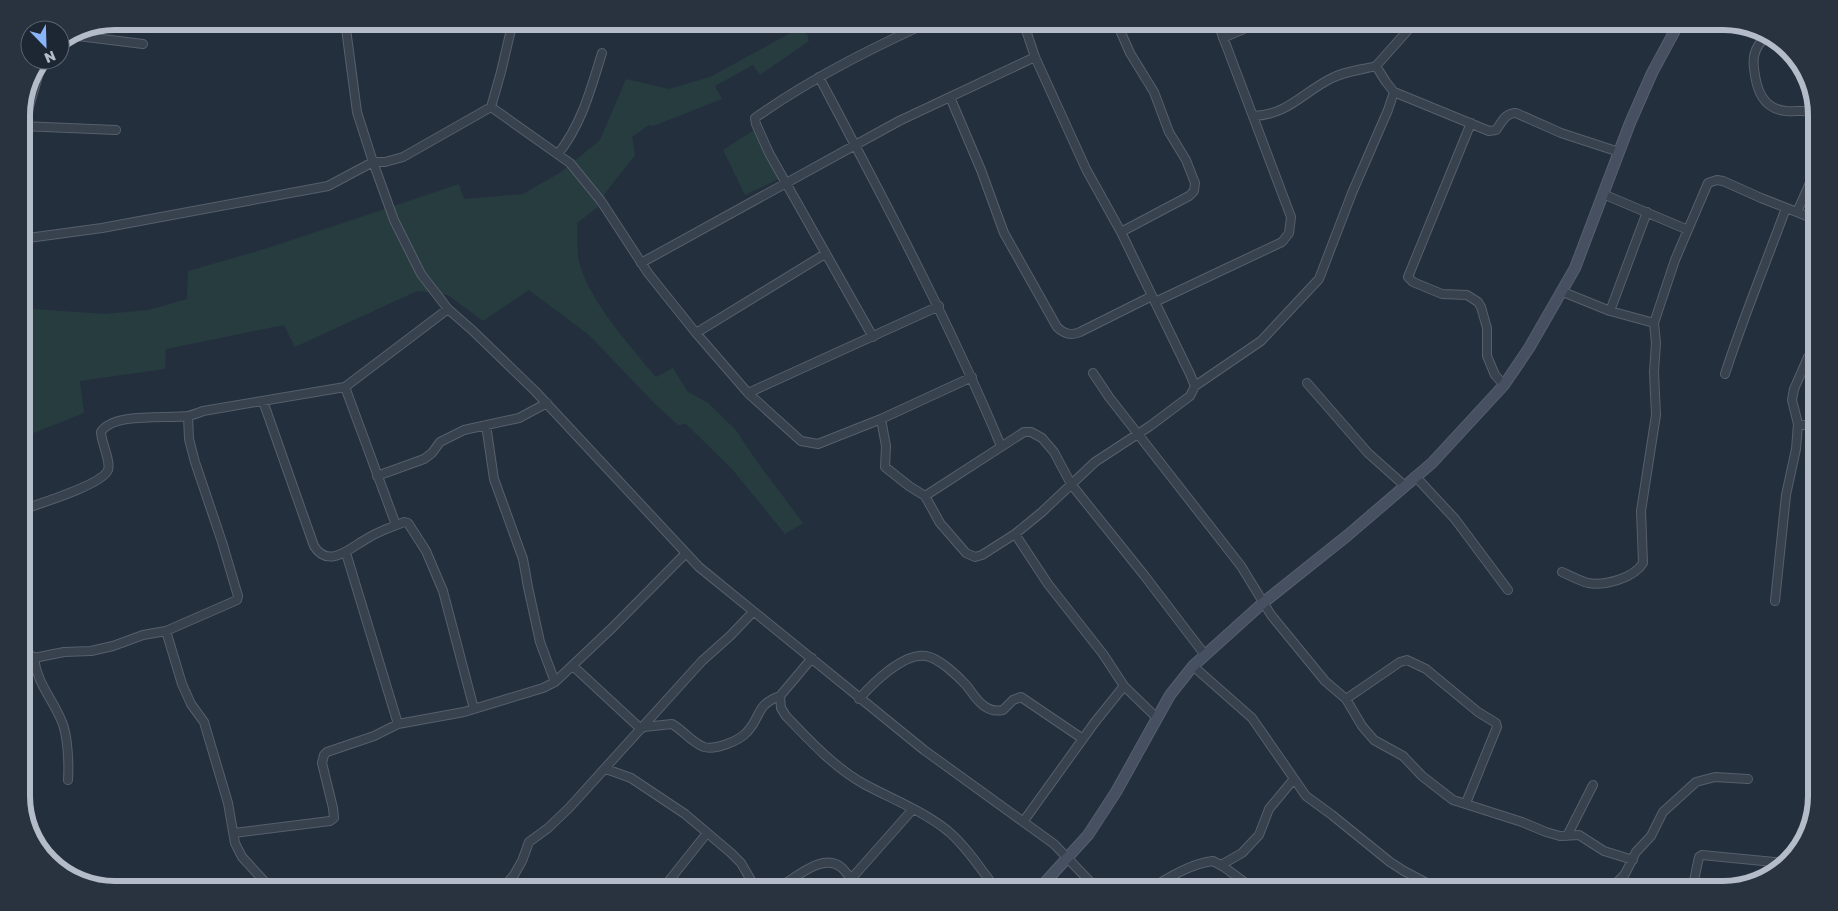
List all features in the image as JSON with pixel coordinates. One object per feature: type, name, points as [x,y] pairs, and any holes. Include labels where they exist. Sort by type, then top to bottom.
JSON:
[{"type":"street","points":[[346,30],[357,112],[394,220],[422,274],[448,309],[547,403],[699,567],[924,750],[1054,844],[1090,881]]},
{"type":"street","points":[[30,238],[102,228],[328,186],[373,162],[385,162],[403,157],[491,107],[502,72],[511,30]]},
{"type":"street","points":[[873,337],[769,152],[755,118],[788,95],[819,77],[912,30]]},
{"type":"street","points":[[1026,30],[1035,57],[1086,169],[1121,232],[1195,386]]},
{"type":"street","points":[[1120,30],[1130,53],[1154,92],[1169,132],[1186,160],[1195,187],[1193,193],[1189,196],[1121,232]]},
{"type":"street","points":[[950,97],[981,170],[1004,233],[1028,278],[1057,327],[1071,334],[1080,332],[1282,242],[1288,236],[1291,217],[1220,30]]},
{"type":"street","points":[[1223,38],[1241,30]]},
{"type":"street","points":[[1253,116],[1265,116],[1287,108],[1331,78],[1358,69],[1376,66],[1408,30]]},
{"type":"street","points":[[1047,881],[1069,858],[1095,824],[1170,695],[1193,666],[1264,602],[1432,462],[1450,445],[1504,385],[1563,292],[1583,250],[1630,123],[1652,74],[1675,30]]},
{"type":"street","points":[[82,36],[143,44]]},
{"type":"street","points":[[1763,40],[1758,44],[1754,54],[1755,85],[1758,93],[1770,105],[1783,110],[1808,110]]},
{"type":"street","points":[[558,154],[567,143],[582,113],[602,53]]},
{"type":"street","points":[[641,263],[898,121],[1035,57]]},
{"type":"street","points":[[1376,66],[1394,92],[1471,123],[1494,131],[1505,117],[1516,113],[1561,132],[1619,152]]},
{"type":"street","points":[[819,77],[939,306],[1001,446]]},
{"type":"street","points":[[881,419],[886,446],[885,467],[925,496],[940,524],[966,553],[974,557],[982,556],[1015,534],[1095,462],[1190,396],[1195,386],[1261,341],[1318,279],[1394,92]]},
{"type":"street","points":[[491,107],[570,163],[601,201],[641,263],[696,333],[748,393],[801,441],[818,444],[881,419],[972,377]]},
{"type":"street","points":[[1471,123],[1408,278],[1442,294],[1467,295],[1478,302],[1487,328],[1486,356],[1495,375],[1504,385]]},
{"type":"street","points":[[30,126],[116,130]]},
{"type":"street","points":[[1562,572],[1587,583],[1598,584],[1611,582],[1634,572],[1643,563],[1641,511],[1656,415],[1654,372],[1656,342],[1654,322],[1675,260],[1708,183],[1712,180],[1723,181],[1808,216]]},
{"type":"street","points":[[1797,212],[1808,188]]},
{"type":"street","points":[[1603,194],[1688,230]]},
{"type":"street","points":[[1725,374],[1786,208]]},
{"type":"street","points":[[1610,311],[1647,212]]},
{"type":"street","points":[[696,333],[825,254]]},
{"type":"street","points":[[1563,292],[1610,311],[1654,322]]},
{"type":"street","points":[[748,393],[939,306]]},
{"type":"street","points":[[30,507],[75,490],[105,474],[109,464],[101,432],[106,426],[139,417],[188,416],[203,411],[345,388],[448,309]]},
{"type":"street","points":[[1775,601],[1786,495],[1796,449],[1798,424],[1792,400],[1794,389],[1808,357]]},
{"type":"street","points":[[1093,373],[1109,397],[1241,566],[1271,615],[1325,681],[1346,699],[1362,726],[1374,740],[1403,756],[1422,776],[1453,800],[1522,822],[1546,832],[1560,836],[1578,836],[1604,851],[1633,860]]},
{"type":"street","points":[[1307,383],[1368,453],[1405,486]]},
{"type":"street","points":[[345,388],[396,525]]},
{"type":"street","points":[[263,401],[314,546],[319,553],[326,556],[346,553],[369,537],[404,522],[408,523],[426,551],[443,591],[474,709]]},
{"type":"street","points":[[377,476],[424,459],[432,453],[440,442],[464,430],[519,418],[547,403]]},
{"type":"street","points":[[34,658],[64,652],[91,651],[106,648],[143,635],[166,630],[237,600],[238,596],[222,542],[195,462],[189,439],[188,416]]},
{"type":"street","points":[[1798,424],[1808,426]]},
{"type":"street","points":[[486,425],[494,479],[523,559],[540,642],[555,682]]},
{"type":"street","points":[[925,496],[1024,432],[1031,432],[1042,438],[1054,452],[1071,484],[1205,655]]},
{"type":"street","points":[[1416,476],[1454,519],[1508,590]]},
{"type":"street","points":[[1015,534],[1048,584],[1099,649],[1124,686],[1158,718]]},
{"type":"street","points":[[346,553],[398,724]]},
{"type":"street","points":[[234,833],[330,821],[334,818],[322,763],[324,756],[330,750],[374,736],[398,724],[464,712],[543,688],[555,682],[686,553]]},
{"type":"street","points":[[509,881],[522,861],[528,842],[548,828],[569,808],[702,661],[753,612]]},
{"type":"street","points":[[166,630],[182,684],[191,704],[204,722],[228,802],[235,843],[242,857],[264,881]]},
{"type":"street","points":[[30,654],[34,658],[39,679],[63,723],[69,762],[68,780]]},
{"type":"street","points":[[859,699],[883,674],[911,659],[927,656],[946,667],[959,678],[982,704],[990,710],[1003,710],[1013,700],[1021,697],[1083,739]]},
{"type":"street","points":[[573,666],[642,728],[672,724],[697,743],[704,747],[712,747],[735,740],[746,733],[762,707],[772,699],[780,696],[812,658]]},
{"type":"street","points":[[1346,699],[1400,662],[1407,660],[1426,669],[1478,712],[1496,722],[1497,727],[1466,803]]},
{"type":"street","points":[[1193,666],[1252,718],[1293,780],[1306,796],[1390,862],[1423,881]]},
{"type":"street","points":[[1023,822],[1109,703],[1124,686]]},
{"type":"street","points":[[780,696],[781,708],[786,716],[832,760],[863,783],[913,809],[946,830],[958,840],[990,881]]},
{"type":"street","points":[[606,768],[631,778],[685,814],[741,863],[751,881]]},
{"type":"street","points":[[1618,881],[1625,874],[1636,852],[1651,836],[1663,812],[1696,782],[1715,777],[1748,779]]},
{"type":"street","points":[[1221,865],[1242,853],[1259,835],[1269,809],[1293,780]]},
{"type":"street","points":[[1567,836],[1593,785]]},
{"type":"street","points":[[788,881],[801,872],[822,863],[831,862],[841,867],[851,879],[913,809]]},
{"type":"street","points":[[668,881],[707,833]]},
{"type":"street","points":[[1694,881],[1699,857],[1702,856],[1776,862]]},
{"type":"street","points":[[1164,881],[1213,861],[1243,881]]},
{"type":"green space","points":[[796,30],[807,34],[809,41],[760,75],[753,65],[715,86],[722,99],[653,126],[649,125],[632,137],[635,155],[606,192],[598,207],[577,223],[579,260],[585,279],[602,309],[656,377],[673,368],[688,392],[707,402],[735,429],[803,523],[785,534],[732,469],[686,424],[678,425],[656,405],[589,335],[529,290],[483,321],[448,295],[417,291],[295,347],[284,325],[166,349],[165,369],[80,381],[84,413],[30,434],[30,309],[105,314],[148,310],[187,299],[188,271],[268,248],[459,184],[464,199],[523,194],[561,172],[600,140],[626,79],[669,89],[710,77]]},
{"type":"green space","points":[[754,130],[781,178],[745,195],[723,150]]}]
